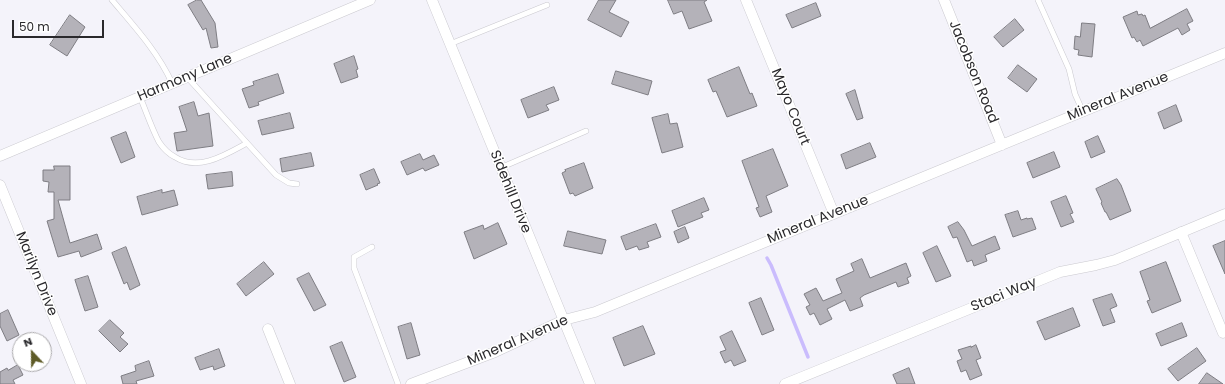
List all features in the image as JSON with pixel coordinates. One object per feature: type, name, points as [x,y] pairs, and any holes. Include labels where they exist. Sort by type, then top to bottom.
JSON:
[{"type":"street","name":"Harmony Lane","points":[[0,156],[370,0]]},
{"type":"street","name":"Sidehill Drive","points":[[432,0],[554,300],[564,320],[590,384]]},
{"type":"street","name":"Mayo Court","points":[[746,0],[834,214]]},
{"type":"street","name":"Jacobson Road","points":[[944,0],[1002,145]]},
{"type":"street","name":"Mineral Avenue","points":[[411,384],[495,352],[564,320],[596,312],[1225,53]]},
{"type":"street","name":"Marilyn Drive","points":[[0,186],[81,384]]},
{"type":"street","name":"Staci Way","points":[[785,384],[1060,272],[1115,260],[1225,214]]},
{"type":"street","points":[[1181,232],[1223,333]]},
{"type":"street","points":[[268,329],[290,384]]},
{"type":"lane","points":[[112,0],[160,60],[172,84]]},
{"type":"lane","points":[[1038,0],[1069,69],[1075,94],[1083,112]]},
{"type":"lane","points":[[450,44],[547,6]]},
{"type":"lane","points":[[187,77],[276,175],[289,183],[297,184]]},
{"type":"lane","points":[[140,97],[160,143],[170,154],[180,160],[190,163],[200,163],[224,156],[247,143]]},
{"type":"lane","points":[[500,168],[586,131]]},
{"type":"lane","points":[[372,247],[354,257],[354,268],[398,384]]},
{"type":"building","points":[[197,0],[201,0],[215,23],[218,47],[211,48],[206,28],[203,30],[188,5]]},
{"type":"building","points":[[599,0],[616,0],[609,12],[629,22],[621,37],[588,20]]},
{"type":"building","points":[[668,0],[707,0],[704,2],[712,21],[689,29],[682,11],[674,14]]},
{"type":"building","points":[[816,3],[821,16],[792,28],[786,15]]},
{"type":"building","points":[[1187,9],[1193,21],[1187,24],[1190,30],[1182,35],[1178,28],[1143,46],[1140,40],[1137,42],[1134,37],[1132,38],[1123,17],[1137,11],[1138,15],[1145,15],[1150,28]]},
{"type":"building","points":[[70,15],[85,27],[67,56],[50,45]]},
{"type":"building","points":[[1015,19],[1024,30],[1003,47],[994,37]]},
{"type":"building","points":[[1082,23],[1095,24],[1092,57],[1078,55],[1079,50],[1074,49],[1075,36],[1080,37]]},
{"type":"building","points":[[354,56],[358,69],[356,70],[358,77],[341,83],[334,64]]},
{"type":"building","points":[[1018,65],[1037,79],[1027,92],[1008,78]]},
{"type":"building","points":[[739,67],[750,94],[752,93],[757,106],[727,117],[716,91],[713,92],[708,80]]},
{"type":"building","points":[[616,71],[652,81],[648,95],[612,84]]},
{"type":"building","points":[[278,74],[284,93],[258,102],[259,105],[249,108],[242,89],[254,85],[253,82]]},
{"type":"building","points":[[554,87],[559,100],[546,105],[549,110],[528,118],[521,100]]},
{"type":"building","points":[[855,90],[863,118],[857,120],[846,94]]},
{"type":"building","points":[[194,102],[198,116],[209,113],[213,146],[177,151],[174,133],[187,131],[179,107]]},
{"type":"building","points":[[1176,105],[1182,121],[1164,129],[1158,113]]},
{"type":"building","points":[[290,113],[294,128],[262,135],[258,121]]},
{"type":"building","points":[[668,114],[670,124],[677,123],[683,147],[662,153],[652,118]]},
{"type":"building","points":[[126,132],[135,157],[121,163],[111,138]]},
{"type":"building","points":[[1098,136],[1105,152],[1091,158],[1085,142]]},
{"type":"building","points":[[870,143],[876,157],[846,169],[841,155]]},
{"type":"building","points":[[773,149],[788,186],[766,196],[772,212],[760,217],[756,208],[759,207],[742,161]]},
{"type":"building","points":[[1054,152],[1060,167],[1033,178],[1027,163]]},
{"type":"building","points":[[311,153],[314,166],[282,172],[280,159]]},
{"type":"building","points":[[420,154],[423,160],[434,155],[439,165],[425,171],[423,168],[407,175],[401,162]]},
{"type":"building","points":[[584,163],[593,188],[575,196],[573,193],[570,194],[562,173],[566,171],[565,170]]},
{"type":"building","points":[[54,166],[70,166],[70,200],[58,200],[70,243],[97,234],[102,249],[81,257],[79,251],[58,257],[47,221],[54,219],[54,192],[48,192],[49,182],[43,181],[43,170],[54,170]]},
{"type":"building","points":[[374,169],[380,183],[366,190],[360,175]]},
{"type":"building","points":[[232,172],[233,186],[208,189],[206,175]]},
{"type":"building","points":[[1117,179],[1121,185],[1131,211],[1110,220],[1105,212],[1096,189]]},
{"type":"building","points":[[162,190],[162,193],[174,190],[178,205],[142,215],[137,197]]},
{"type":"building","points":[[1066,196],[1073,213],[1070,214],[1074,222],[1061,227],[1051,202]]},
{"type":"building","points":[[704,198],[709,210],[701,213],[703,217],[678,227],[672,211]]},
{"type":"building","points":[[1018,211],[1021,220],[1032,218],[1036,229],[1013,237],[1005,215]]},
{"type":"building","points":[[958,222],[972,246],[995,236],[1000,249],[985,255],[987,261],[974,266],[972,260],[967,262],[957,237],[953,238],[948,227]]},
{"type":"building","points":[[498,223],[507,244],[474,259],[464,232],[483,225],[484,229]]},
{"type":"building","points":[[656,224],[661,237],[647,242],[649,247],[639,250],[637,246],[626,250],[621,237]]},
{"type":"building","points":[[685,227],[689,238],[678,243],[674,232]]},
{"type":"building","points":[[568,231],[606,240],[602,254],[564,246]]},
{"type":"building","points":[[1225,241],[1225,274],[1213,246]]},
{"type":"building","points":[[937,246],[951,276],[936,282],[923,253]]},
{"type":"building","points":[[126,247],[140,285],[130,290],[127,282],[124,284],[112,253]]},
{"type":"building","points":[[862,259],[870,278],[906,263],[911,276],[907,278],[909,283],[898,287],[896,282],[864,295],[860,298],[863,306],[850,311],[845,300],[827,309],[832,319],[820,325],[814,313],[810,315],[806,307],[810,305],[804,294],[816,288],[823,301],[842,293],[836,279],[854,271],[851,264]]},
{"type":"building","points":[[264,262],[274,274],[246,296],[237,284]]},
{"type":"building","points":[[1166,262],[1181,301],[1152,313],[1147,301],[1150,300],[1140,272]]},
{"type":"building","points":[[309,273],[326,305],[314,311],[297,279]]},
{"type":"building","points":[[88,276],[98,307],[85,311],[75,280]]},
{"type":"building","points":[[1112,294],[1117,306],[1110,309],[1115,322],[1103,326],[1093,300]]},
{"type":"building","points":[[761,298],[774,330],[762,335],[749,303]]},
{"type":"building","points":[[1073,308],[1080,326],[1045,340],[1037,322]]},
{"type":"building","points":[[8,310],[18,332],[12,332],[12,338],[7,341],[0,326],[0,314]]},
{"type":"building","points":[[110,320],[124,333],[120,337],[128,344],[120,352],[99,331]]},
{"type":"building","points":[[411,323],[420,355],[407,359],[398,327]]},
{"type":"building","points":[[1182,323],[1187,336],[1161,346],[1156,334]]},
{"type":"building","points":[[643,326],[655,354],[624,366],[613,338]]},
{"type":"building","points":[[732,331],[746,361],[734,366],[731,360],[725,363],[720,352],[726,350],[720,337]]},
{"type":"building","points":[[342,342],[356,377],[344,382],[330,347]]},
{"type":"building","points":[[976,345],[981,358],[976,360],[982,375],[970,380],[966,370],[961,372],[957,361],[962,359],[958,350]]},
{"type":"building","points":[[1197,348],[1206,361],[1178,381],[1168,369]]},
{"type":"building","points":[[219,349],[225,366],[214,370],[213,366],[200,370],[195,358]]},
{"type":"building","points":[[149,361],[154,376],[136,381],[137,384],[123,384],[121,376],[136,371],[135,366]]},
{"type":"building","points":[[7,368],[8,370],[12,368],[12,372],[22,372],[23,375],[13,380],[15,384],[0,384],[0,372]]},
{"type":"building","points":[[909,368],[915,384],[897,384],[893,375]]},
{"type":"building","points":[[1207,373],[1223,384],[1199,384]]},
{"type":"waterway","points":[[767,258],[808,357]]}]
